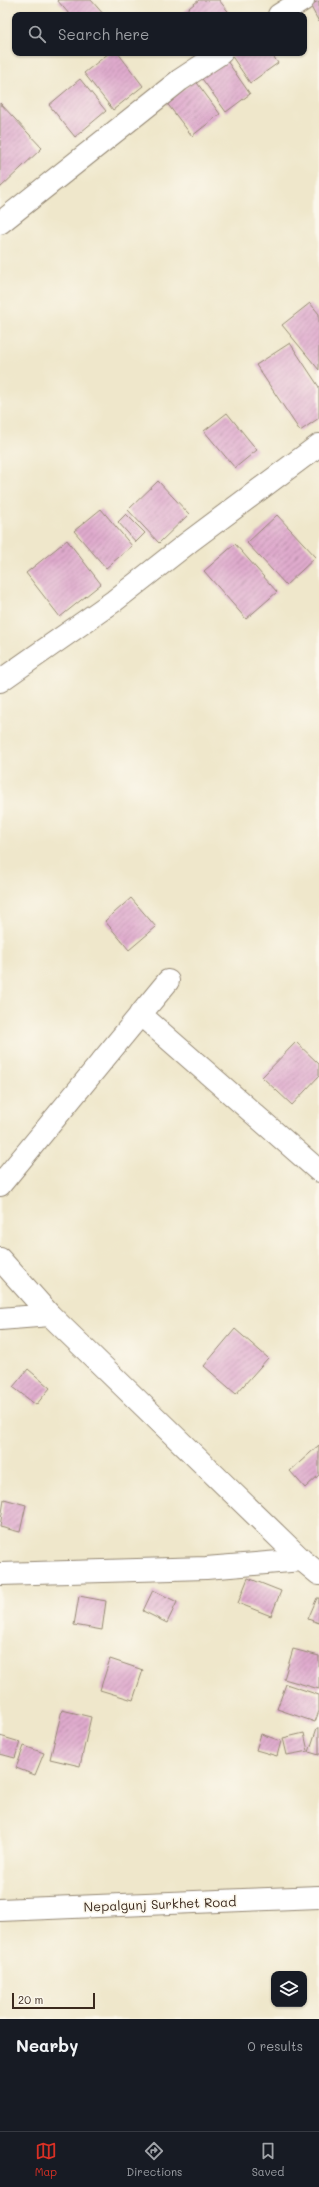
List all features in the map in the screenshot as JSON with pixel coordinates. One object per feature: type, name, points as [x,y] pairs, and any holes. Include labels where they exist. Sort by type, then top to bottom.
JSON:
[{"type":"street","points":[[284,12],[303,0]]},
{"type":"street","points":[[0,222],[180,80],[216,56]]},
{"type":"street","points":[[0,681],[114,601],[189,542],[319,445]]},
{"type":"street","points":[[0,1185],[168,981]]},
{"type":"street","points":[[140,1014],[319,1171]]},
{"type":"street","points":[[0,1259],[50,1315],[302,1560],[319,1574]]},
{"type":"street","points":[[0,1319],[50,1315]]},
{"type":"street","points":[[0,1574],[206,1568],[302,1560]]},
{"type":"street","name":"Nepalgunj Surkhet Road","points":[[0,1910],[319,1898]]},
{"type":"building","points":[[57,0],[91,0],[101,12],[67,12]]},
{"type":"building","points":[[199,0],[219,0],[229,12],[184,12]]},
{"type":"building","points":[[319,1],[319,22],[310,5]]},
{"type":"building","points":[[105,56],[120,56],[143,86],[113,110],[84,73]]},
{"type":"building","points":[[232,56],[273,56],[278,63],[250,83]]},
{"type":"building","points":[[225,58],[250,94],[226,112],[200,76]]},
{"type":"building","points":[[80,79],[106,111],[75,137],[49,105]]},
{"type":"building","points":[[195,80],[220,114],[192,136],[166,102]]},
{"type":"building","points":[[0,103],[42,148],[0,188]]},
{"type":"building","points":[[310,303],[319,314],[319,370],[282,325]]},
{"type":"building","points":[[290,343],[319,387],[319,418],[300,431],[256,365]]},
{"type":"building","points":[[227,413],[257,450],[235,468],[204,431]]},
{"type":"building","points":[[158,481],[189,514],[159,543],[128,510]]},
{"type":"building","points":[[101,509],[132,546],[106,568],[74,531]]},
{"type":"building","points":[[126,514],[145,533],[136,542],[118,522]]},
{"type":"building","points":[[277,515],[316,557],[286,585],[247,543]]},
{"type":"building","points":[[67,540],[101,584],[60,617],[26,573]]},
{"type":"building","points":[[235,544],[277,592],[246,619],[204,571]]},
{"type":"building","points":[[131,898],[156,927],[129,950],[105,921]]},
{"type":"building","points":[[296,1042],[319,1064],[319,1076],[292,1105],[262,1077]]},
{"type":"building","points":[[235,1329],[268,1358],[236,1394],[204,1366]]},
{"type":"building","points":[[28,1369],[50,1388],[36,1405],[13,1387]]},
{"type":"building","points":[[319,1445],[319,1475],[305,1488],[290,1471]]},
{"type":"building","points":[[4,1499],[26,1505],[20,1532],[0,1527]]},
{"type":"building","points":[[248,1578],[281,1591],[271,1616],[238,1603]]},
{"type":"building","points":[[153,1590],[177,1602],[167,1623],[143,1611]]},
{"type":"building","points":[[79,1596],[106,1601],[102,1630],[74,1625]]},
{"type":"building","points":[[317,1598],[319,1598],[319,1623],[308,1619]]},
{"type":"building","points":[[293,1649],[319,1656],[319,1689],[284,1679]]},
{"type":"building","points":[[110,1659],[143,1670],[133,1700],[100,1690]]},
{"type":"building","points":[[286,1684],[319,1695],[319,1711],[315,1722],[277,1709]]},
{"type":"building","points":[[62,1710],[91,1717],[80,1766],[50,1759]]},
{"type":"building","points":[[317,1728],[319,1728],[319,1755],[309,1752]]},
{"type":"building","points":[[304,1733],[308,1751],[287,1755],[283,1738]]},
{"type":"building","points":[[261,1734],[281,1741],[277,1756],[256,1750]]},
{"type":"building","points":[[0,1736],[20,1742],[15,1758],[0,1754]]},
{"type":"building","points":[[24,1746],[44,1753],[35,1775],[16,1768]]}]
